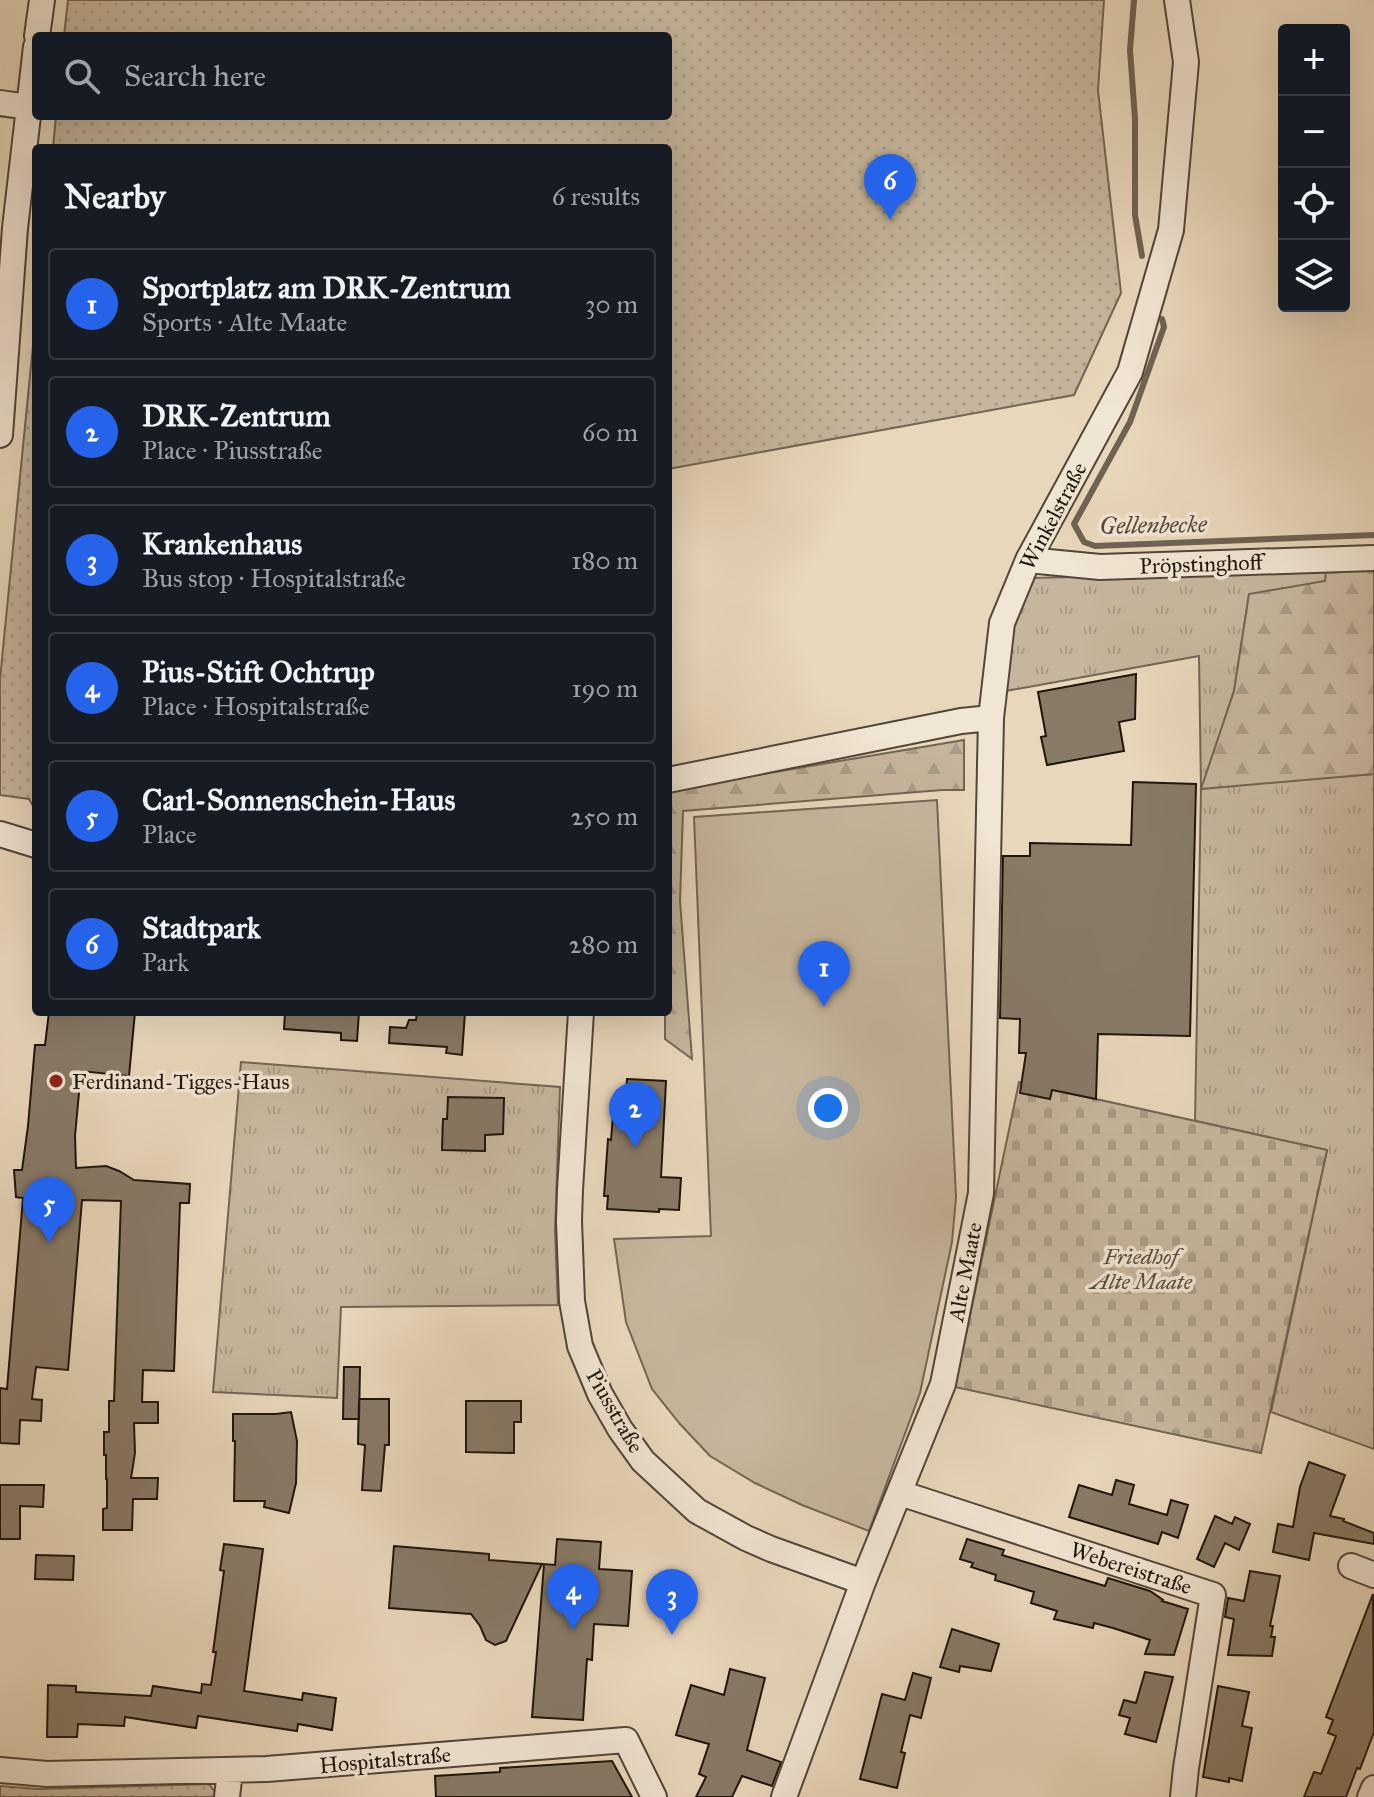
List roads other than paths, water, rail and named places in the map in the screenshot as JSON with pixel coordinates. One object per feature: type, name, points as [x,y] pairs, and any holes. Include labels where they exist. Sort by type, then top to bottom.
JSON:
[{"type":"street","points":[[38,32],[42,0]]},
{"type":"street","name":"Winkelstraße","points":[[991,718],[1002,623],[1028,560],[1130,372],[1171,230],[1186,62],[1177,0]]},
{"type":"street","points":[[0,435],[3,341],[32,81]]},
{"type":"street","points":[[0,103],[29,107]]},
{"type":"street","name":"Pröpstinghoff","points":[[1028,560],[1100,567],[1374,558]]},
{"type":"street","points":[[672,779],[961,721],[991,718]]},
{"type":"street","name":"Alte Maate","points":[[784,1797],[863,1582],[943,1384],[981,1193],[991,718]]},
{"type":"street","points":[[0,834],[32,844]]},
{"type":"street","name":"Piusstraße","points":[[581,1016],[569,1221],[572,1301],[580,1346],[600,1394],[643,1461],[697,1511],[771,1549],[863,1582]]},
{"type":"street","name":"Webereistraße","points":[[900,1493],[1213,1595],[1183,1797]]},
{"type":"street","points":[[1351,1566],[1374,1575]]},
{"type":"street","name":"Hospitalstraße","points":[[0,1770],[47,1774],[267,1769],[626,1740],[654,1797]]},
{"type":"street","points":[[227,1797],[230,1770]]},
{"type":"street","points":[[1370,1797],[1374,1788]]},
{"type":"waterway","name":"Gellenbecke","points":[[1134,0],[1130,50],[1135,119],[1135,215],[1142,256]]},
{"type":"waterway","name":"Gellenbecke","points":[[1162,319],[1164,327],[1130,422],[1074,524],[1084,542],[1095,546],[1374,535]]},
{"type":"place","name":"Stadtpark","points":[[890,220]]},
{"type":"place","name":"Sportplatz am DRK-Zentrum","points":[[824,1007]]},
{"type":"place","name":"Ferdinand-Tigges-Haus","points":[[56,1081]]},
{"type":"place","name":"DRK-Zentrum","points":[[635,1148]]},
{"type":"place","name":"Carl-Sonnenschein-Haus","points":[[49,1243]]},
{"type":"place","name":"Pius-Stift Ochtrup","points":[[573,1630]]},
{"type":"place","name":"Krankenhaus","points":[[672,1635]]},
{"type":"park label","name":"Friedhof Alte Maate","points":[[1141,1268]]}]
